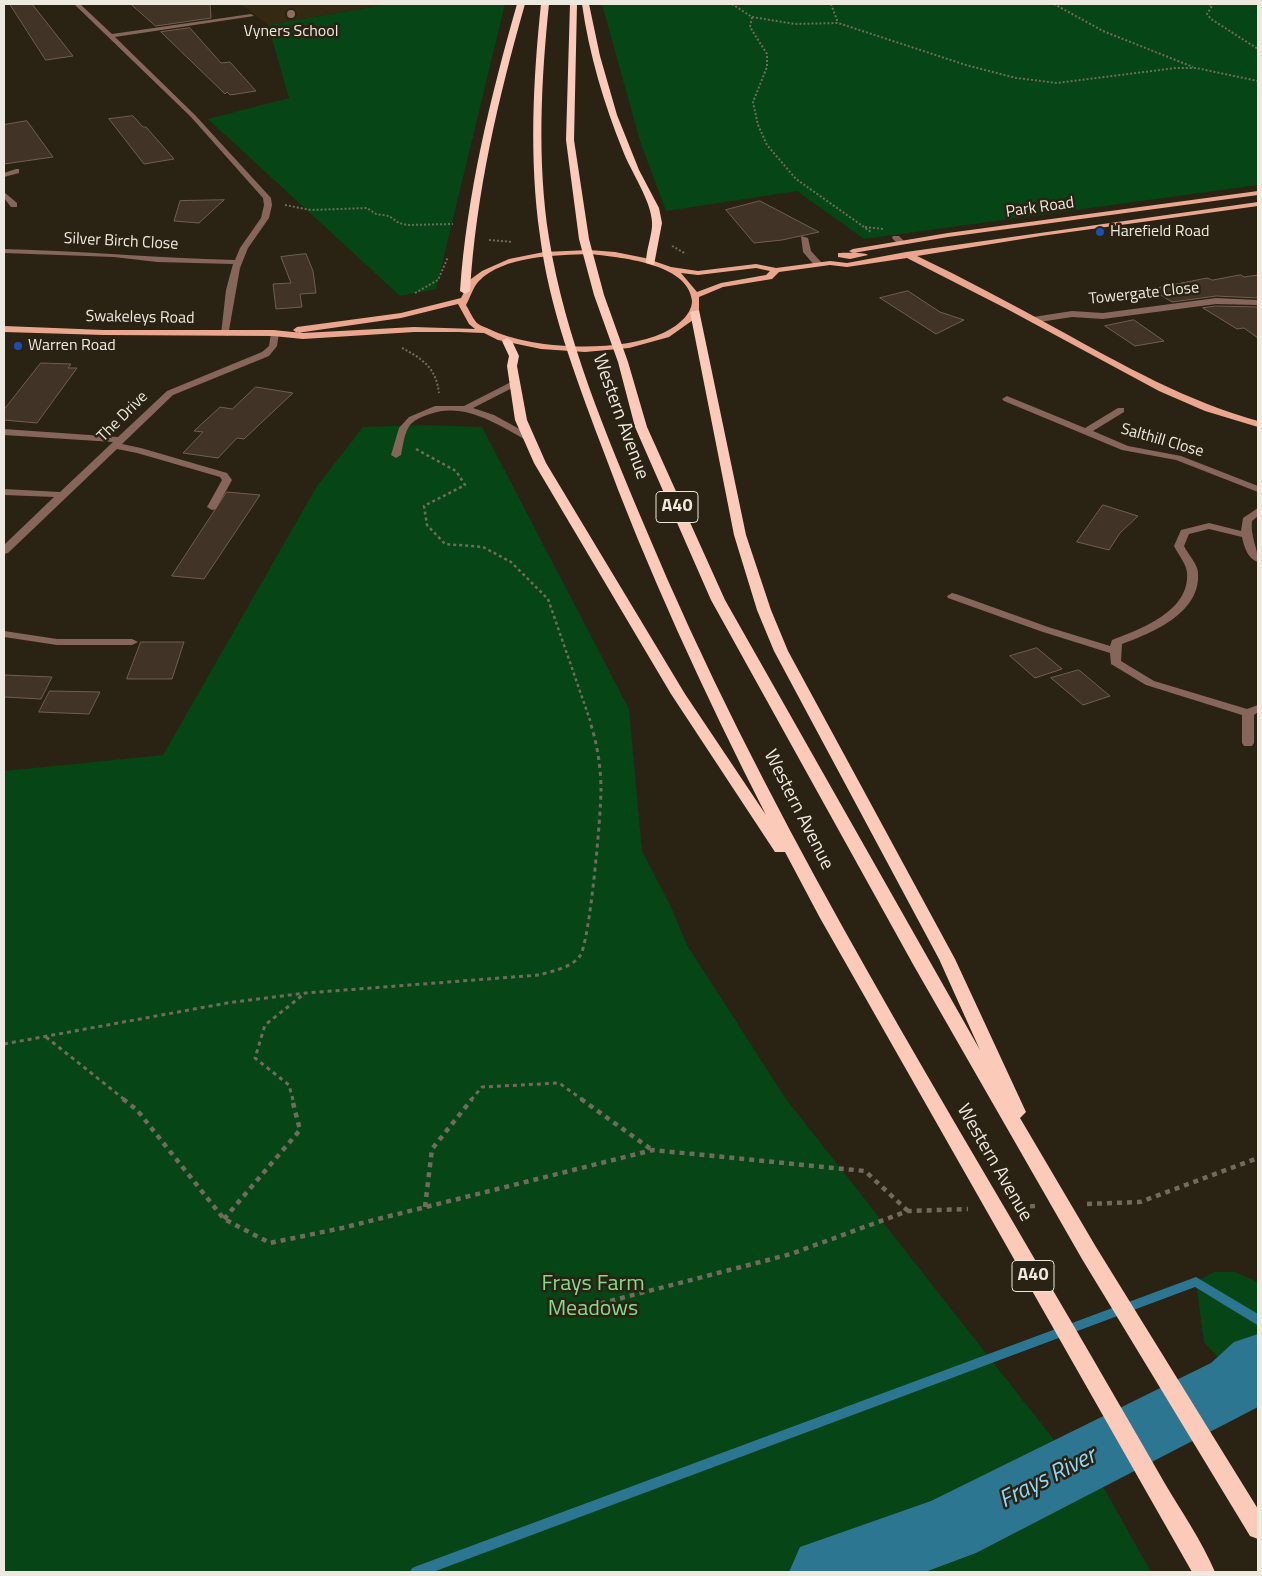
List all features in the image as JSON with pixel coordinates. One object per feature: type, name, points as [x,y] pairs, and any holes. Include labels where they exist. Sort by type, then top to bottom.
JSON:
[{"type":"highway","points":[[464,295],[482,158],[499,79],[522,4]]},
{"type":"highway","name":"Western Avenue","points":[[545,4],[537,99],[542,210],[558,297],[577,365],[624,495],[664,589],[772,814],[828,918],[1204,1572]]},
{"type":"highway","name":"Western Avenue","points":[[573,4],[570,140],[578,206],[599,295],[622,362],[641,427],[718,600],[922,966],[1050,1187],[1258,1528]]},
{"type":"highway","points":[[585,4],[610,106],[635,170],[654,208],[657,223],[651,248],[651,263]]},
{"type":"highway","name":"A40","points":[[695,312],[740,535],[764,610],[781,651],[948,959],[1050,1187]]},
{"type":"highway","points":[[507,341],[514,356],[512,366],[516,401],[528,438],[554,488],[678,694],[828,918]]},
{"type":"main road","name":"Park Road","points":[[830,263],[834,256],[898,240],[1258,193]]},
{"type":"main road","name":"Park Road","points":[[666,269],[698,272],[756,266],[776,270],[830,263],[847,265],[1041,234],[1258,204]]},
{"type":"main road","points":[[840,255],[850,257],[894,251],[907,255],[1034,320],[1155,387],[1202,408],[1258,424]]},
{"type":"main road","points":[[567,252],[613,254],[651,263],[680,276],[689,285],[695,296],[695,312],[686,324],[675,331],[642,343],[592,350],[545,348],[507,341],[484,332],[472,324],[466,317],[464,295],[475,279],[486,272],[526,258],[567,252]]},
{"type":"main road","name":"Park Road","points":[[695,296],[721,286],[769,277],[776,270]]},
{"type":"main road","name":"Swakeleys Road","points":[[275,334],[340,322],[404,316],[436,309],[464,295]]},
{"type":"main road","name":"Swakeleys Road","points":[[4,329],[329,335],[438,328],[484,332]]},
{"type":"street","points":[[77,4],[200,123],[258,187],[269,205],[266,216],[236,262],[224,334]]},
{"type":"street","points":[[110,36],[251,16]]},
{"type":"street","points":[[4,175],[16,171]]},
{"type":"street","points":[[4,194],[14,205]]},
{"type":"street","points":[[804,238],[807,252],[818,264]]},
{"type":"street","name":"Silver Birch Close","points":[[4,251],[114,255],[157,260],[236,262]]},
{"type":"street","name":"Towergate Close","points":[[1034,320],[1072,314],[1103,316],[1216,301],[1258,302]]},
{"type":"street","name":"The Drive","points":[[4,551],[158,402],[180,386],[265,355],[273,348],[275,334]]},
{"type":"street","points":[[467,408],[515,383]]},
{"type":"street","name":"Salthill Close","points":[[1007,399],[1125,448],[1178,458],[1258,489]]},
{"type":"street","points":[[396,455],[405,426],[412,419],[431,410],[467,408],[491,416],[528,438]]},
{"type":"street","name":"Salthill Close","points":[[1085,432],[1121,410]]},
{"type":"street","points":[[4,432],[117,443],[224,475],[227,480],[212,507]]},
{"type":"street","points":[[4,492],[65,494]]},
{"type":"street","points":[[1258,511],[1247,520],[1245,535],[1258,559]]},
{"type":"street","points":[[1245,535],[1209,526],[1185,532],[1179,546],[1193,572],[1190,595],[1171,615],[1141,632],[1116,642],[1115,662],[1150,683],[1253,711],[1248,743]]},
{"type":"street","points":[[952,596],[1044,629],[1115,651]]},
{"type":"street","points":[[4,634],[57,642],[132,642]]},
{"type":"path","points":[[732,4],[752,17],[795,24],[838,23],[966,65],[1043,82],[1057,83],[1157,69],[1196,68]]},
{"type":"path","points":[[831,4],[838,23]]},
{"type":"path","points":[[1054,4],[1077,19],[1096,28],[1196,68],[1258,81]]},
{"type":"path","points":[[1209,4],[1212,6],[1208,14],[1211,19],[1258,49]]},
{"type":"path","points":[[752,17],[750,27],[766,46],[766,73],[753,99],[756,117],[767,146],[810,191],[871,232]]},
{"type":"path","points":[[269,205],[292,205],[311,210],[367,208],[407,225],[472,224]]},
{"type":"path","points":[[487,240],[514,243]]},
{"type":"path","points":[[410,297],[438,280],[448,256]]},
{"type":"path","points":[[396,345],[422,358],[438,375],[440,394],[431,410]]},
{"type":"path","points":[[4,1044],[227,1003],[306,993],[538,975],[564,968],[580,956],[588,931],[600,780],[595,736],[548,599],[511,562],[483,547],[445,544],[427,525],[424,506],[465,485],[456,470],[400,440]]},
{"type":"path","points":[[224,1220],[300,1130],[289,1085],[255,1058],[265,1025],[306,993]]},
{"type":"path","points":[[45,1036],[137,1110],[224,1220],[270,1243],[425,1207],[652,1150],[865,1171],[908,1211]]},
{"type":"path","points":[[425,1207],[432,1150],[482,1087],[559,1083],[652,1150]]},
{"type":"path","points":[[1082,1204],[1140,1202],[1258,1158]]},
{"type":"path","points":[[1014,1207],[1043,1206]]},
{"type":"path","points":[[591,1306],[791,1254],[908,1211],[976,1209]]},
{"type":"shaded area","name":"Vyners School","points":[[241,4],[388,4],[268,25]]},
{"type":"green space","points":[[389,4],[505,4],[436,289],[400,296],[208,119],[289,98],[268,25]]},
{"type":"green space","points":[[602,4],[1258,4],[1258,185],[864,239],[797,191],[666,211],[640,141]]},
{"type":"green space","name":"Frays Farm Meadows","points":[[427,425],[482,427],[629,709],[642,851],[671,907],[687,945],[786,1099],[1073,1464],[977,1515],[1088,1460],[1151,1572],[4,1572],[4,771],[163,755],[317,486],[363,427]]},
{"type":"green space","points":[[1214,1272],[1235,1272],[1258,1282],[1258,1401],[1204,1342],[1196,1282]]},
{"type":"building","points":[[10,4],[32,4],[73,56],[46,60]]},
{"type":"building","points":[[131,4],[210,4],[211,18],[156,26]]},
{"type":"building","points":[[190,28],[221,63],[230,62],[256,91],[230,95],[227,92],[225,94],[161,32]]},
{"type":"building","points":[[133,116],[143,127],[146,127],[174,159],[144,164],[109,119]]},
{"type":"building","points":[[27,121],[53,157],[4,164],[4,125]]},
{"type":"building","points":[[224,200],[199,223],[174,221],[180,201]]},
{"type":"building","points":[[760,201],[819,232],[782,240],[754,243],[726,210]]},
{"type":"building","points":[[306,254],[313,271],[316,293],[300,294],[302,307],[276,309],[273,284],[291,283],[281,257]]},
{"type":"building","points":[[1241,275],[1244,277],[1258,275],[1258,298],[1216,296],[1172,302],[1151,289],[1207,278],[1212,280]]},
{"type":"building","points":[[908,291],[940,312],[964,320],[936,334],[880,298]]},
{"type":"building","points":[[1216,306],[1258,307],[1258,338],[1244,328],[1237,329],[1203,308]]},
{"type":"building","points":[[1134,320],[1164,341],[1135,346],[1105,326]]},
{"type":"building","points":[[41,363],[71,364],[68,368],[77,368],[37,423],[4,420],[4,410]]},
{"type":"building","points":[[256,387],[293,393],[244,439],[237,438],[218,458],[183,453],[203,432],[194,431],[220,407],[232,409]]},
{"type":"building","points":[[227,492],[260,495],[204,579],[172,576]]},
{"type":"building","points":[[1103,505],[1138,516],[1120,533],[1109,550],[1077,542]]},
{"type":"building","points":[[141,642],[184,642],[172,679],[127,679]]},
{"type":"building","points":[[1037,648],[1062,669],[1035,678],[1010,656]]},
{"type":"building","points":[[1079,670],[1110,696],[1083,705],[1051,678]]},
{"type":"building","points":[[4,675],[52,677],[41,699],[4,697]]},
{"type":"building","points":[[50,691],[100,692],[89,714],[39,712]]},
{"type":"waterway","points":[[417,1572],[1196,1282],[1258,1320]]},
{"type":"waterway","name":"Frays River","points":[[827,1572],[950,1529],[1236,1384],[1258,1363]]},
{"type":"place","name":"Vyners School","points":[[291,14]]},
{"type":"place","name":"Harefield Road","points":[[1100,232]]},
{"type":"place","name":"Warren Road","points":[[18,346]]}]
